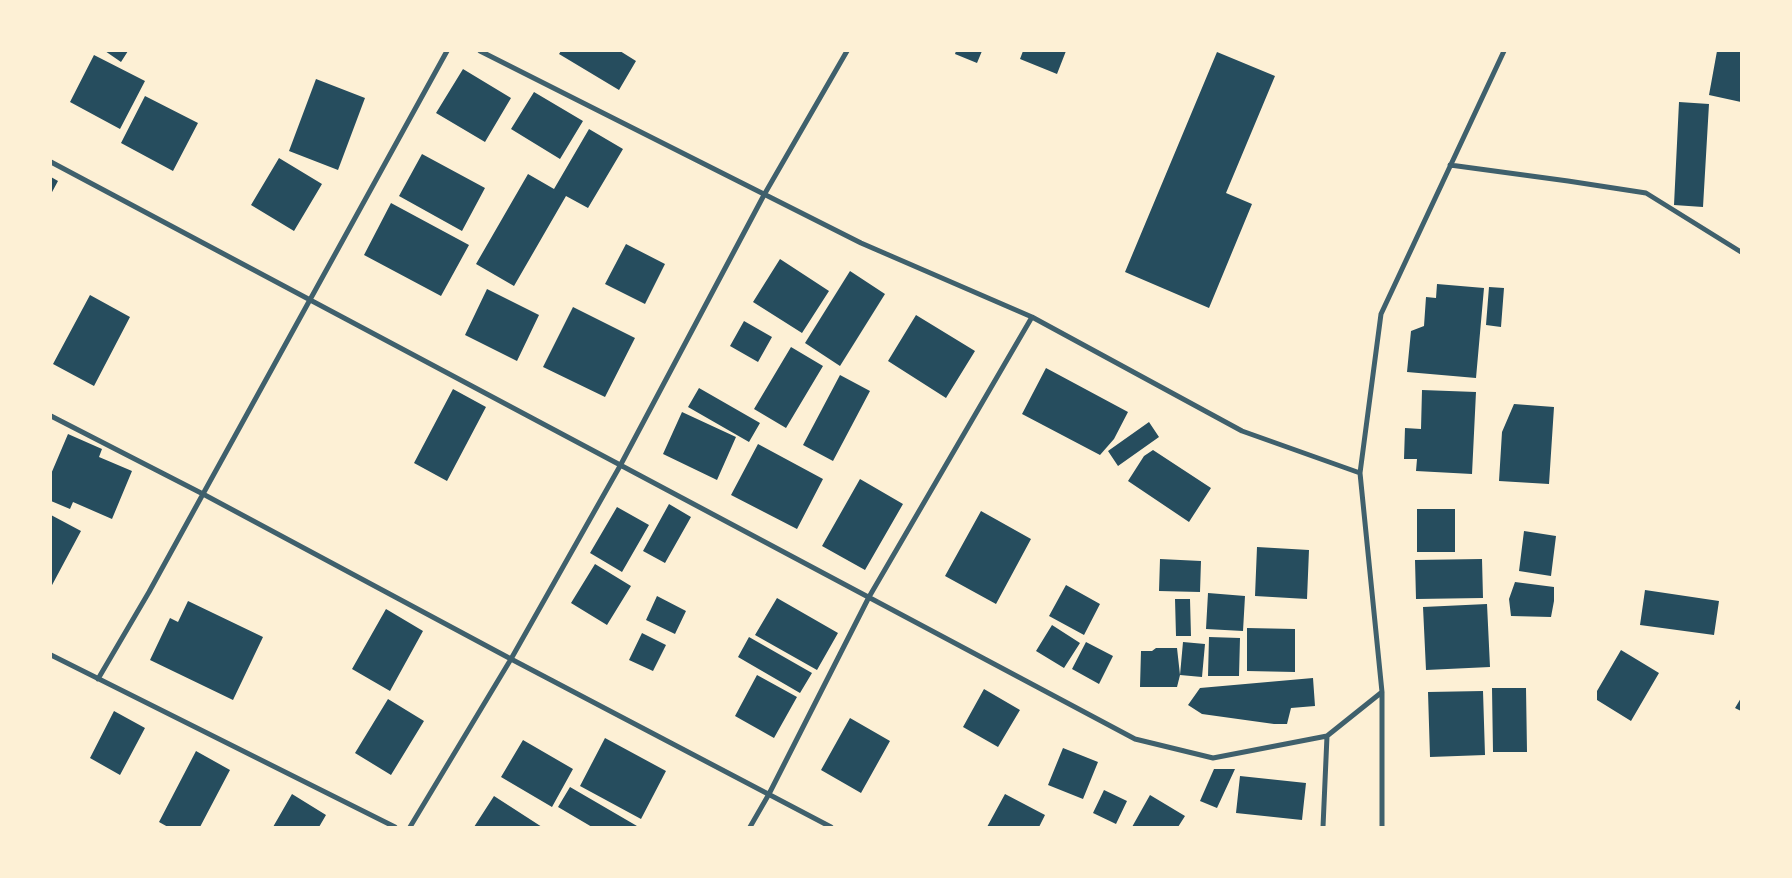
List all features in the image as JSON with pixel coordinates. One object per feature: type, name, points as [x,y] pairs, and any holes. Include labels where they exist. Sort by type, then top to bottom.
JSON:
[{"type":"street","points":[[98,679],[149,592],[447,51]]},
{"type":"street","points":[[480,51],[860,243],[1032,317],[1242,431],[1360,473]]},
{"type":"street","points":[[410,827],[511,659],[620,466],[764,195],[847,51]]},
{"type":"street","points":[[1382,827],[1382,692],[1360,473],[1381,314],[1504,51]]},
{"type":"street","points":[[51,162],[1134,739],[1213,758],[1327,736],[1382,692]]},
{"type":"street","points":[[1450,165],[1646,193],[1741,252]]},
{"type":"street","points":[[750,827],[869,597],[1032,317]]},
{"type":"street","points":[[51,416],[203,494],[831,827]]},
{"type":"street","points":[[51,655],[395,827]]},
{"type":"street","points":[[1323,827],[1327,736]]},
{"type":"building","points":[[105,51],[128,51],[121,62]]},
{"type":"building","points":[[561,51],[620,51],[636,61],[619,90],[559,54]]},
{"type":"building","points":[[956,51],[982,51],[977,63],[955,54]]},
{"type":"building","points":[[1023,51],[1066,51],[1057,74],[1020,59]]},
{"type":"building","points":[[1717,51],[1741,51],[1741,102],[1709,95]]},
{"type":"building","points":[[1217,52],[1275,76],[1226,193],[1252,204],[1209,308],[1125,272]]},
{"type":"building","points":[[94,55],[145,81],[120,129],[70,102]]},
{"type":"building","points":[[463,69],[511,98],[485,142],[436,113]]},
{"type":"building","points":[[316,79],[365,98],[338,170],[289,151]]},
{"type":"building","points":[[534,92],[583,121],[560,159],[511,129]]},
{"type":"building","points":[[145,96],[198,123],[173,171],[121,143]]},
{"type":"building","points":[[1679,102],[1709,104],[1703,207],[1674,205]]},
{"type":"building","points":[[589,129],[623,149],[588,208],[566,196],[514,286],[476,264],[528,174],[554,189]]},
{"type":"building","points":[[422,154],[485,188],[462,231],[399,196]]},
{"type":"building","points":[[279,158],[322,184],[294,231],[251,205]]},
{"type":"building","points":[[51,177],[58,181],[51,194]]},
{"type":"building","points":[[391,203],[469,245],[441,296],[364,255]]},
{"type":"building","points":[[626,244],[665,264],[645,304],[605,284]]},
{"type":"building","points":[[780,259],[829,291],[802,333],[753,302]]},
{"type":"building","points":[[850,271],[885,294],[840,366],[805,343]]},
{"type":"building","points":[[1437,284],[1484,288],[1476,378],[1407,372],[1411,331],[1424,326],[1426,297],[1436,298]]},
{"type":"building","points":[[1489,287],[1504,288],[1501,327],[1486,325]]},
{"type":"building","points":[[487,289],[539,315],[517,361],[465,335]]},
{"type":"building","points":[[90,295],[130,317],[94,386],[53,364]]},
{"type":"building","points":[[573,307],[635,338],[605,397],[543,367]]},
{"type":"building","points":[[916,315],[975,351],[946,398],[888,361]]},
{"type":"building","points":[[744,321],[772,337],[758,362],[730,346]]},
{"type":"building","points":[[791,347],[823,366],[786,428],[754,409]]},
{"type":"building","points":[[1046,368],[1128,412],[1114,439],[1100,455],[1022,414]]},
{"type":"building","points":[[840,375],[870,391],[833,461],[803,445]]},
{"type":"building","points":[[699,388],[760,423],[749,442],[688,407]]},
{"type":"building","points":[[453,389],[486,407],[447,481],[414,463]]},
{"type":"building","points":[[1422,390],[1476,392],[1472,474],[1416,471],[1417,459],[1404,459],[1405,428],[1421,429]]},
{"type":"building","points":[[1514,404],[1554,407],[1549,484],[1499,481],[1502,432]]},
{"type":"building","points":[[682,412],[736,437],[717,480],[663,454]]},
{"type":"building","points":[[1149,422],[1159,437],[1118,466],[1108,451]]},
{"type":"building","points":[[68,434],[102,449],[99,457],[132,471],[112,519],[73,502],[70,509],[51,501],[51,474]]},
{"type":"building","points":[[758,444],[823,479],[797,529],[731,495]]},
{"type":"building","points":[[1153,450],[1211,488],[1189,522],[1128,481],[1144,456]]},
{"type":"building","points":[[860,479],[903,504],[865,570],[822,546]]},
{"type":"building","points":[[669,504],[691,517],[665,563],[643,551]]},
{"type":"building","points":[[617,507],[649,525],[622,572],[590,553]]},
{"type":"building","points":[[1417,509],[1455,509],[1455,552],[1417,552]]},
{"type":"building","points":[[981,511],[1031,539],[996,604],[945,576]]},
{"type":"building","points":[[51,515],[81,531],[51,587]]},
{"type":"building","points":[[1524,531],[1556,536],[1551,576],[1519,571]]},
{"type":"building","points":[[1257,547],[1309,550],[1307,599],[1255,596]]},
{"type":"building","points":[[1160,559],[1201,561],[1200,592],[1159,591]]},
{"type":"building","points":[[1482,559],[1483,598],[1416,599],[1415,560]]},
{"type":"building","points":[[595,564],[631,586],[607,625],[571,603]]},
{"type":"building","points":[[1515,582],[1554,587],[1551,617],[1511,616],[1509,599]]},
{"type":"building","points":[[1066,585],[1100,604],[1084,635],[1049,616]]},
{"type":"building","points":[[1645,590],[1719,601],[1714,635],[1640,625]]},
{"type":"building","points":[[1208,593],[1245,596],[1243,631],[1206,629]]},
{"type":"building","points":[[657,596],[686,611],[675,634],[646,620]]},
{"type":"building","points":[[777,598],[838,633],[817,670],[755,635]]},
{"type":"building","points":[[1175,599],[1190,599],[1191,636],[1176,636]]},
{"type":"building","points":[[188,601],[263,637],[233,700],[150,660],[170,618],[178,622]]},
{"type":"building","points":[[1487,604],[1490,667],[1426,670],[1423,607]]},
{"type":"building","points":[[386,609],[423,631],[390,691],[352,669]]},
{"type":"building","points":[[1052,625],[1080,643],[1064,668],[1036,651]]},
{"type":"building","points":[[1247,628],[1295,629],[1295,672],[1247,671]]},
{"type":"building","points":[[642,633],[666,645],[653,671],[629,660]]},
{"type":"building","points":[[749,637],[812,673],[800,693],[738,657]]},
{"type":"building","points":[[1209,637],[1240,638],[1239,676],[1208,676]]},
{"type":"building","points":[[1086,642],[1113,656],[1099,684],[1072,669]]},
{"type":"building","points":[[1183,642],[1205,644],[1202,677],[1180,675]]},
{"type":"building","points":[[1156,648],[1177,648],[1180,675],[1177,687],[1140,687],[1141,651],[1152,651]]},
{"type":"building","points":[[1621,650],[1659,673],[1631,721],[1597,700],[1597,691]]},
{"type":"building","points":[[757,675],[797,697],[774,738],[735,716]]},
{"type":"building","points":[[1313,678],[1315,706],[1291,708],[1287,724],[1274,724],[1202,714],[1188,705],[1200,688]]},
{"type":"building","points":[[1492,688],[1526,688],[1527,752],[1493,752]]},
{"type":"building","points":[[984,689],[1020,710],[998,747],[963,727]]},
{"type":"building","points":[[1483,691],[1485,755],[1430,757],[1428,692]]},
{"type":"building","points":[[1741,698],[1741,711],[1735,708]]},
{"type":"building","points":[[388,699],[424,721],[391,775],[355,753]]},
{"type":"building","points":[[114,711],[145,728],[120,775],[90,758]]},
{"type":"building","points":[[850,718],[890,741],[861,793],[821,770]]},
{"type":"building","points":[[605,738],[666,771],[641,819],[580,786]]},
{"type":"building","points":[[523,740],[573,769],[552,807],[501,777]]},
{"type":"building","points":[[1063,748],[1098,762],[1083,799],[1048,785]]},
{"type":"building","points":[[196,751],[230,770],[200,827],[168,827],[159,822]]},
{"type":"building","points":[[1214,769],[1235,769],[1217,808],[1200,801]]},
{"type":"building","points":[[1240,776],[1306,783],[1302,820],[1236,813]]},
{"type":"building","points":[[570,787],[637,826],[592,827],[558,807]]},
{"type":"building","points":[[1104,790],[1127,801],[1116,824],[1093,813]]},
{"type":"building","points":[[292,794],[326,815],[319,827],[273,827]]},
{"type":"building","points":[[1005,794],[1045,815],[1039,827],[987,827]]},
{"type":"building","points":[[1150,795],[1185,816],[1178,827],[1132,827]]},
{"type":"building","points":[[494,796],[542,827],[474,827]]}]
